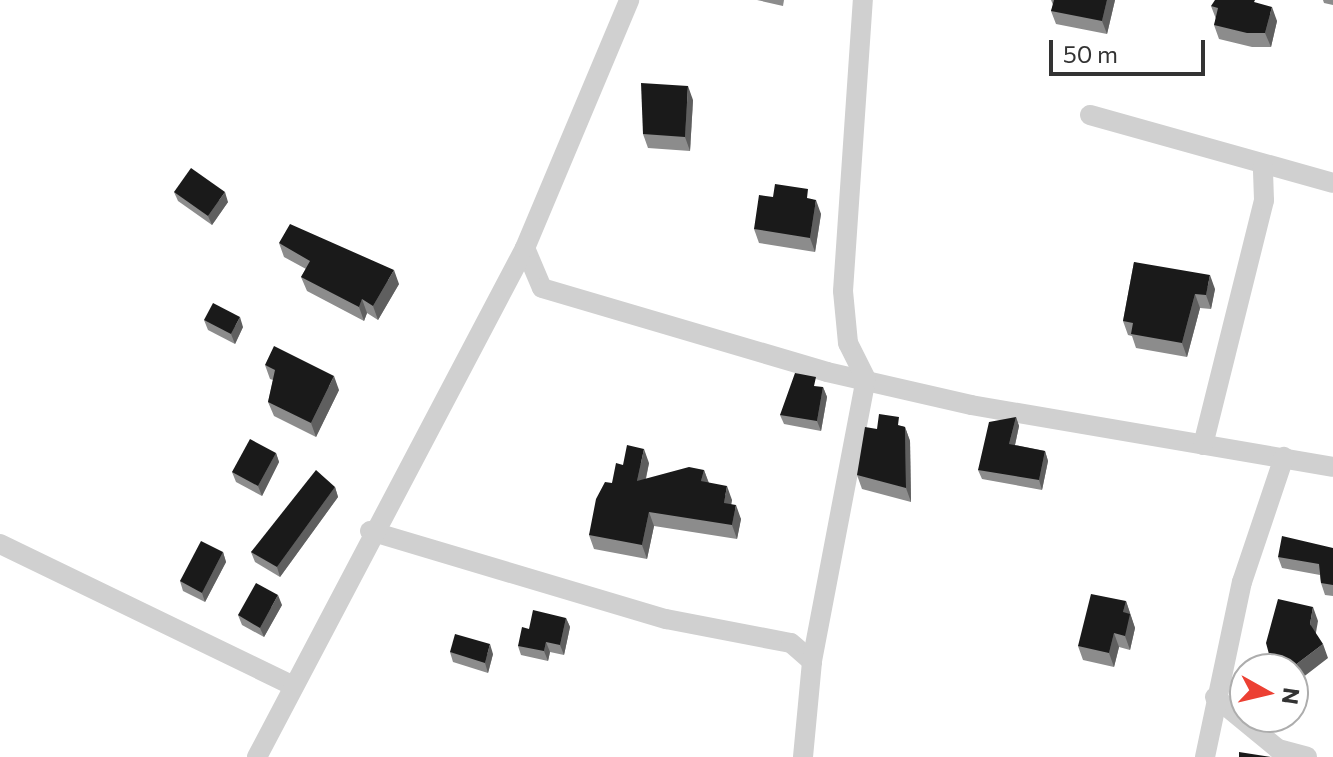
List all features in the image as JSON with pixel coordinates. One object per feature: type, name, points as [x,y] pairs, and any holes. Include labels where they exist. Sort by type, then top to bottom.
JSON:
[{"type":"street","points":[[257,757],[290,684],[370,531],[525,248],[629,0]]},
{"type":"street","points":[[803,757],[812,661],[866,379],[848,343],[843,291],[863,0]]},
{"type":"street","points":[[1090,115],[1263,166],[1333,183]]},
{"type":"street","points":[[1203,445],[1264,200],[1263,166]]},
{"type":"street","points":[[525,248],[542,288],[827,372],[971,405],[1333,467]]},
{"type":"street","points":[[827,372],[848,343]]},
{"type":"street","points":[[1205,757],[1215,697],[1242,582],[1284,457]]},
{"type":"street","points":[[370,531],[666,619],[791,643],[812,661]]},
{"type":"street","points":[[0,544],[290,684]]},
{"type":"street","points":[[1215,697],[1278,749],[1307,757]]},
{"type":"building","points":[[1054,0],[1107,0],[1102,21],[1051,11]]},
{"type":"building","points":[[1215,0],[1255,0],[1272,7],[1265,33],[1247,33],[1214,25],[1218,8],[1211,6]]},
{"type":"building","points":[[641,83],[688,86],[685,137],[643,134]]},
{"type":"building","points":[[191,168],[225,192],[208,216],[174,192]]},
{"type":"building","points":[[775,184],[808,189],[807,198],[816,200],[810,238],[754,229],[759,195],[773,197]]},
{"type":"building","points":[[290,224],[394,270],[373,306],[362,299],[359,307],[301,277],[310,261],[279,243]]},
{"type":"building","points":[[1134,262],[1210,275],[1206,295],[1195,294],[1182,343],[1131,334],[1133,323],[1123,321]]},
{"type":"building","points":[[213,303],[240,317],[231,334],[204,320]]},
{"type":"building","points":[[274,346],[334,376],[311,423],[268,402],[275,370],[265,365]]},
{"type":"building","points":[[795,373],[816,377],[814,386],[823,387],[817,421],[780,415]]},
{"type":"building","points":[[879,414],[899,417],[898,425],[905,427],[906,488],[857,475],[865,427],[877,429]]},
{"type":"building","points":[[1016,417],[1009,444],[1045,451],[1039,480],[978,470],[989,422]]},
{"type":"building","points":[[250,439],[276,453],[258,486],[232,472]]},
{"type":"building","points":[[627,445],[644,449],[637,481],[689,467],[704,470],[701,481],[727,486],[724,503],[736,505],[732,525],[649,512],[642,545],[589,535],[596,499],[605,482],[612,483],[616,463],[623,465]]},
{"type":"building","points":[[316,470],[335,487],[277,567],[251,552]]},
{"type":"building","points":[[1282,536],[1333,548],[1333,585],[1321,583],[1319,564],[1278,557]]},
{"type":"building","points":[[201,541],[223,552],[202,593],[180,581]]},
{"type":"building","points":[[256,583],[278,595],[260,628],[238,615]]},
{"type":"building","points":[[1091,594],[1126,601],[1123,612],[1130,614],[1125,636],[1114,633],[1109,653],[1078,646]]},
{"type":"building","points":[[1278,599],[1313,607],[1310,624],[1323,644],[1309,655],[1269,653],[1266,643]]},
{"type":"building","points":[[533,610],[566,618],[560,645],[546,642],[544,651],[518,646],[522,627],[529,629]]},
{"type":"building","points":[[455,634],[490,644],[485,663],[450,652]]},
{"type":"building","points":[[1239,752],[1271,757],[1239,757]]}]
